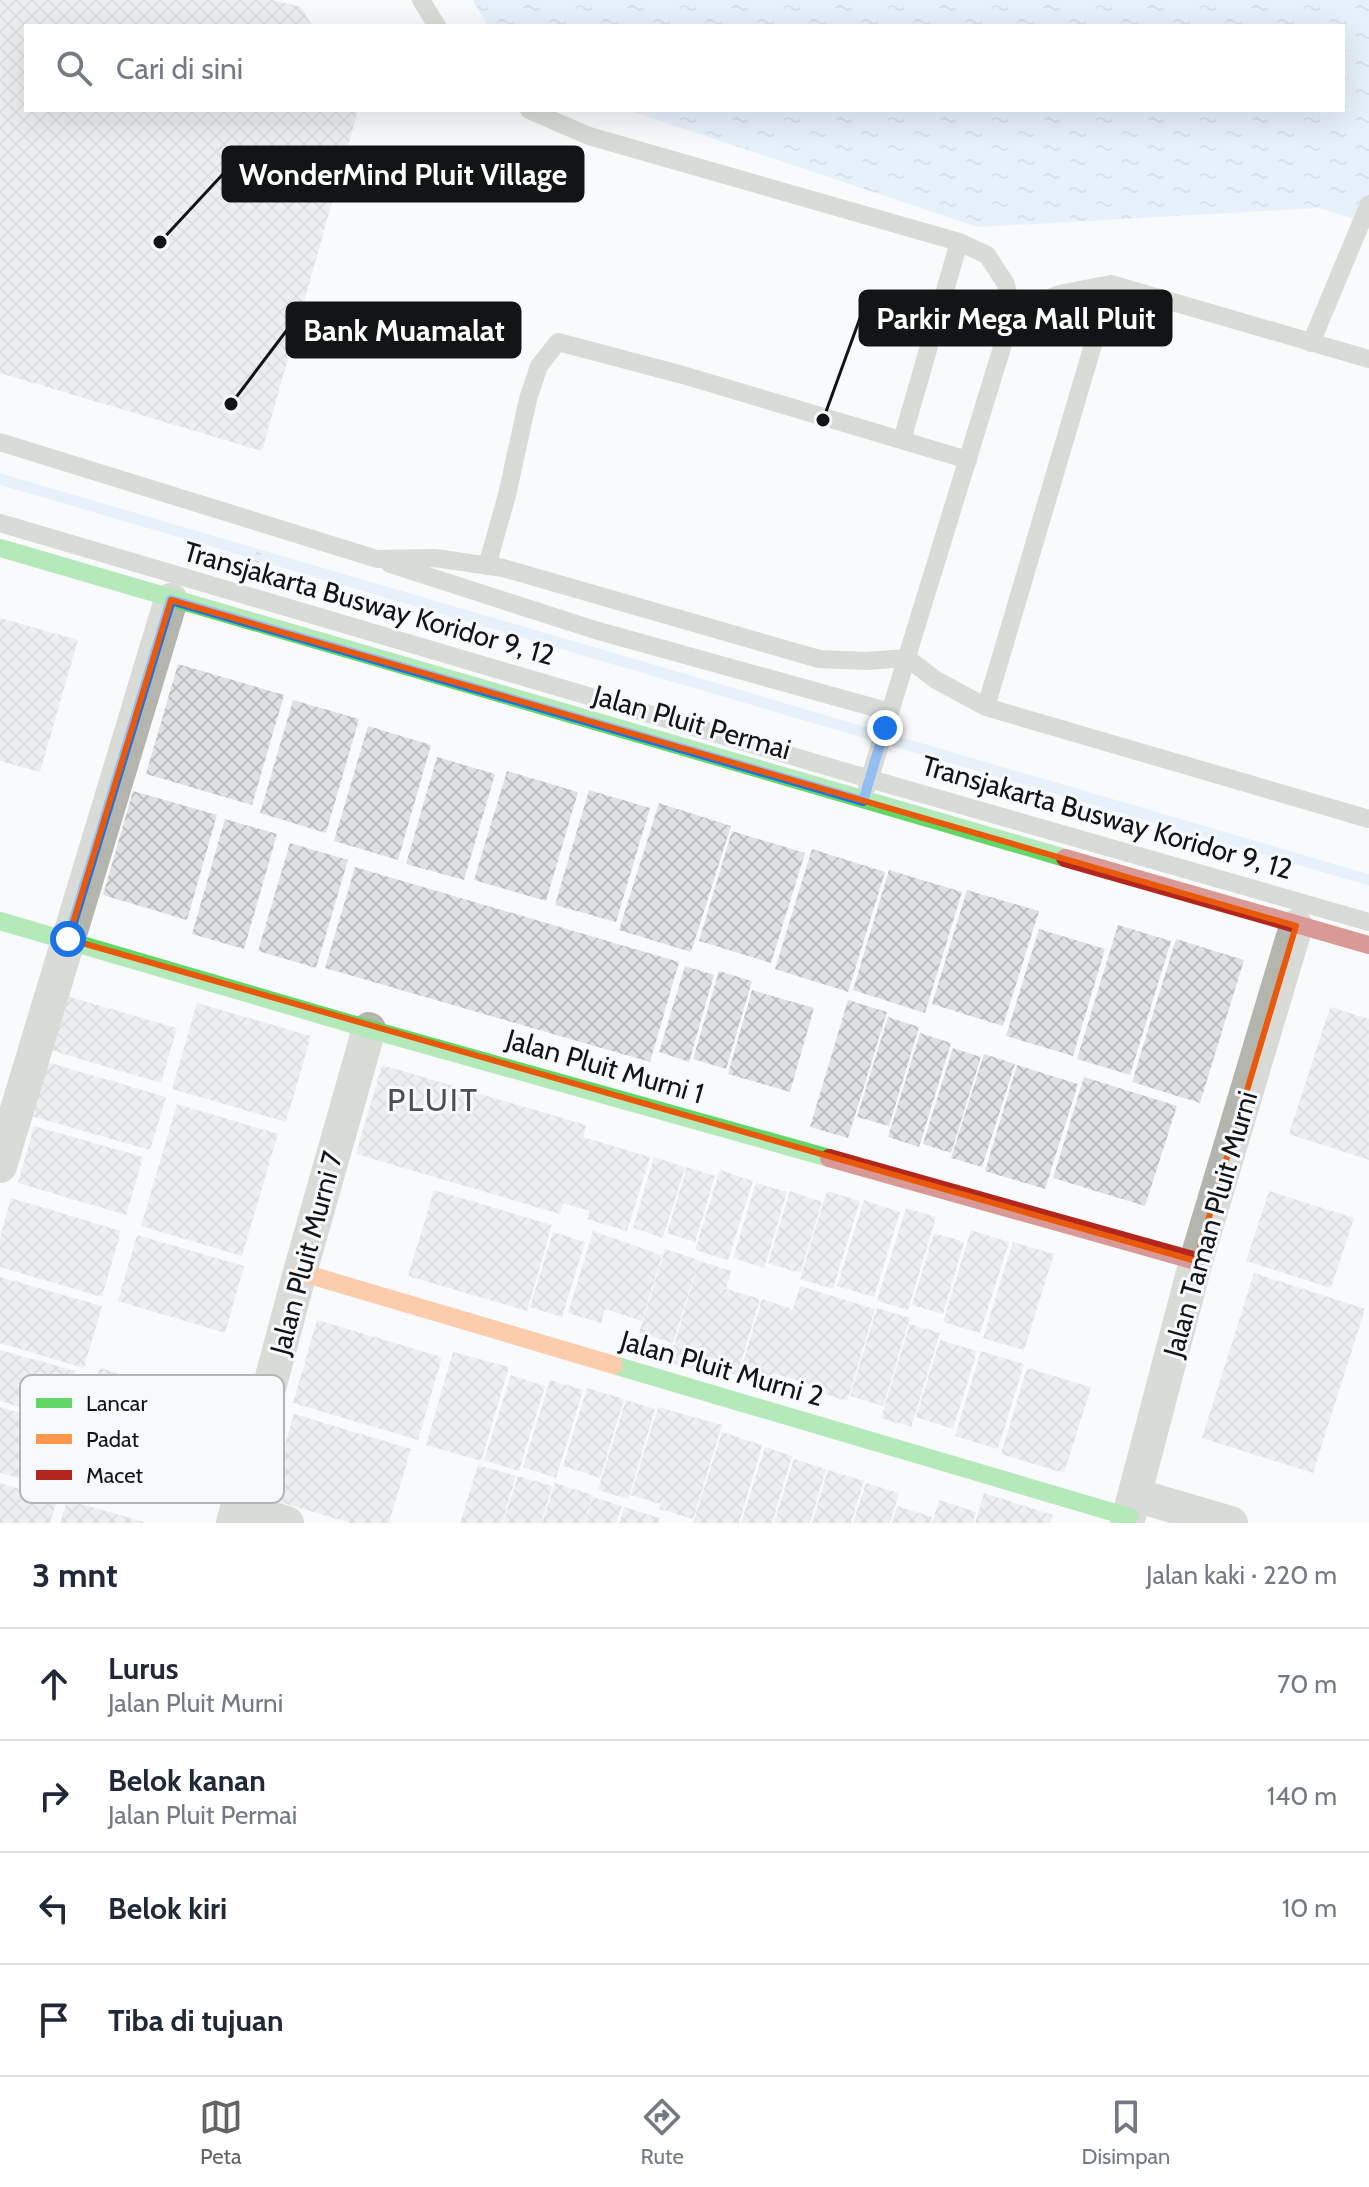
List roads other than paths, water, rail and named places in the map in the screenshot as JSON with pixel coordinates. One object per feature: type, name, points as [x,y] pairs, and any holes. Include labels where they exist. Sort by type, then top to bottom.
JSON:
[{"type":"street","name":"Jalan Pluit Permai","points":[[0,548],[863,801],[1369,945]]},
{"type":"street","points":[[0,1166],[171,600]]},
{"type":"street","name":"Jalan Pluit Murni 1","points":[[0,921],[369,1029],[1196,1261]]},
{"type":"street","name":"Jalan Taman Pluit Murni","points":[[1130,1512],[1196,1261],[1296,926]]},
{"type":"street","name":"Jalan Pluit Murni 7","points":[[273,1375],[369,1029]]},
{"type":"street","name":"Jalan Pluit Murni 2","points":[[300,1272],[1130,1512]]},
{"type":"street","points":[[1130,1512],[1231,1523]]},
{"type":"street","points":[[236,1516],[287,1523]]},
{"type":"lane","points":[[421,0],[436,24]]},
{"type":"lane","points":[[534,112],[589,136],[959,242],[987,255],[1006,284],[1012,315],[863,801]]},
{"type":"lane","points":[[1311,343],[1369,204]]},
{"type":"lane","points":[[902,440],[959,242]]},
{"type":"lane","points":[[1012,315],[1059,294],[1111,284],[1369,359]]},
{"type":"lane","points":[[986,707],[1111,284]]},
{"type":"lane","points":[[487,566],[507,495],[528,399],[539,366],[558,342],[683,375],[968,460]]},
{"type":"lane","points":[[0,442],[888,720]]},
{"type":"lane","name":"Transjakarta Busway Koridor 9, 12","points":[[0,523],[1369,922]]},
{"type":"lane","points":[[377,559],[435,558],[487,566],[819,659],[866,661],[907,658],[936,680],[986,707],[1369,819]]},
{"type":"water","points":[[473,0],[1369,0],[1369,224],[1319,208],[978,227],[634,112],[1345,112],[1345,24],[487,24]]},
{"type":"waterway","points":[[0,479],[1369,880]]},
{"type":"place","name":"WonderMind Pluit Village","points":[[160,242]]},
{"type":"place","name":"Bank Muamalat","points":[[231,404]]},
{"type":"place","name":"Parkir Mega Mall Pluit","points":[[823,420]]},
{"type":"district","name":"PLUIT","points":[[433,1100]]}]
